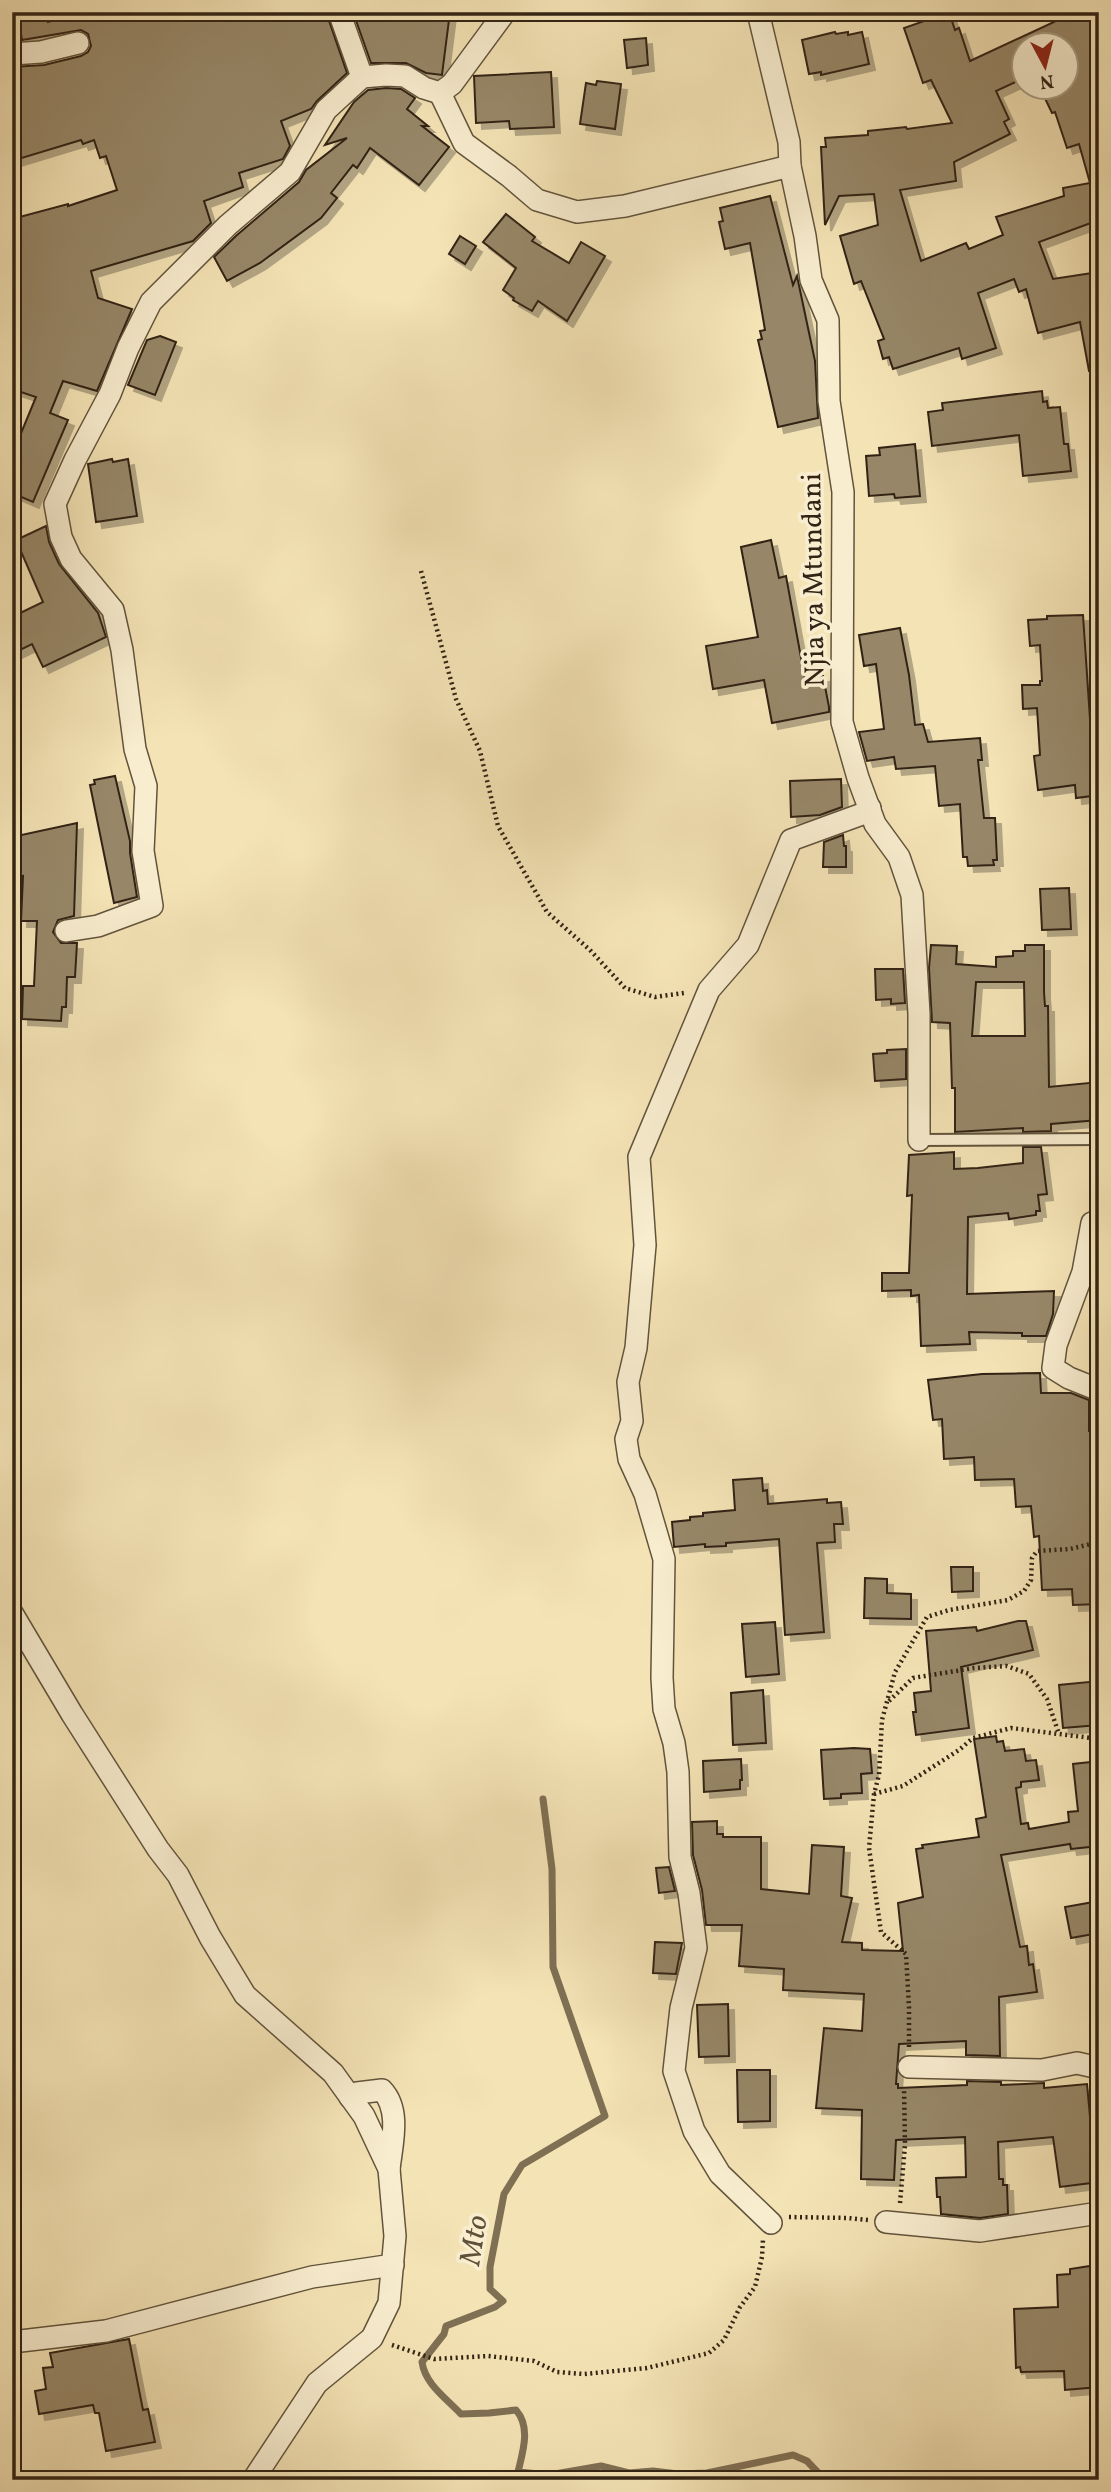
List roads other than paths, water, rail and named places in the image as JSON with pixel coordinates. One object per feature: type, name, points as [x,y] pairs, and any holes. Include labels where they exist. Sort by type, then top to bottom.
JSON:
[{"type":"street","points":[[339,12],[362,77]]},
{"type":"street","points":[[440,93],[452,84],[505,12]]},
{"type":"street","name":"Njia ya Mtundani","points":[[758,12],[789,142],[790,166],[811,280],[828,320],[829,401],[843,492],[842,722],[875,824],[899,857],[912,895],[919,1014],[919,1140]]},
{"type":"street","points":[[12,54],[41,52],[78,43]]},
{"type":"street","points":[[66,931],[98,926],[152,906],[142,851],[146,786],[135,749],[122,650],[113,610],[71,559],[61,537],[55,504],[110,394],[128,348],[151,302],[228,225],[290,172],[326,110],[362,77],[405,76],[424,88],[440,93],[464,143],[537,200],[577,212],[625,206],[790,166]]},
{"type":"street","points":[[771,2223],[720,2174],[694,2132],[674,2071],[681,2008],[696,1948],[689,1893],[680,1857],[678,1772],[674,1743],[664,1709],[664,1559],[645,1494],[629,1459],[626,1439],[632,1421],[628,1382],[636,1349],[645,1245],[639,1157],[709,990],[748,945],[792,840],[865,813],[870,808]]},
{"type":"street","points":[[1092,1223],[1083,1272],[1056,1345],[1053,1368],[1069,1378],[1099,1390]]},
{"type":"street","points":[[12,1613],[72,1714],[158,1849],[178,1875],[210,1937],[245,1995],[333,2073],[364,2116],[389,2169]]},
{"type":"street","points":[[909,2067],[1042,2070],[1077,2063],[1099,2068]]},
{"type":"street","points":[[253,2480],[317,2383],[372,2338],[390,2303],[395,2236],[389,2169],[394,2133],[391,2100],[382,2090],[350,2096]]},
{"type":"street","points":[[893,2223],[980,2231],[1099,2213]]},
{"type":"street","points":[[12,2342],[106,2331],[312,2277],[393,2265]]},
{"type":"lane","points":[[919,1140],[1099,1139]]},
{"type":"waterway","name":"Mto","points":[[543,1799],[552,1869],[553,1967],[605,2116],[522,2165],[504,2194],[490,2267],[490,2289],[503,2301],[495,2307],[446,2326],[444,2334],[422,2362],[424,2370],[437,2390],[461,2414],[516,2410],[525,2432],[518,2472],[549,2475],[601,2466],[629,2473],[707,2473],[793,2455],[807,2461],[825,2480]]}]
